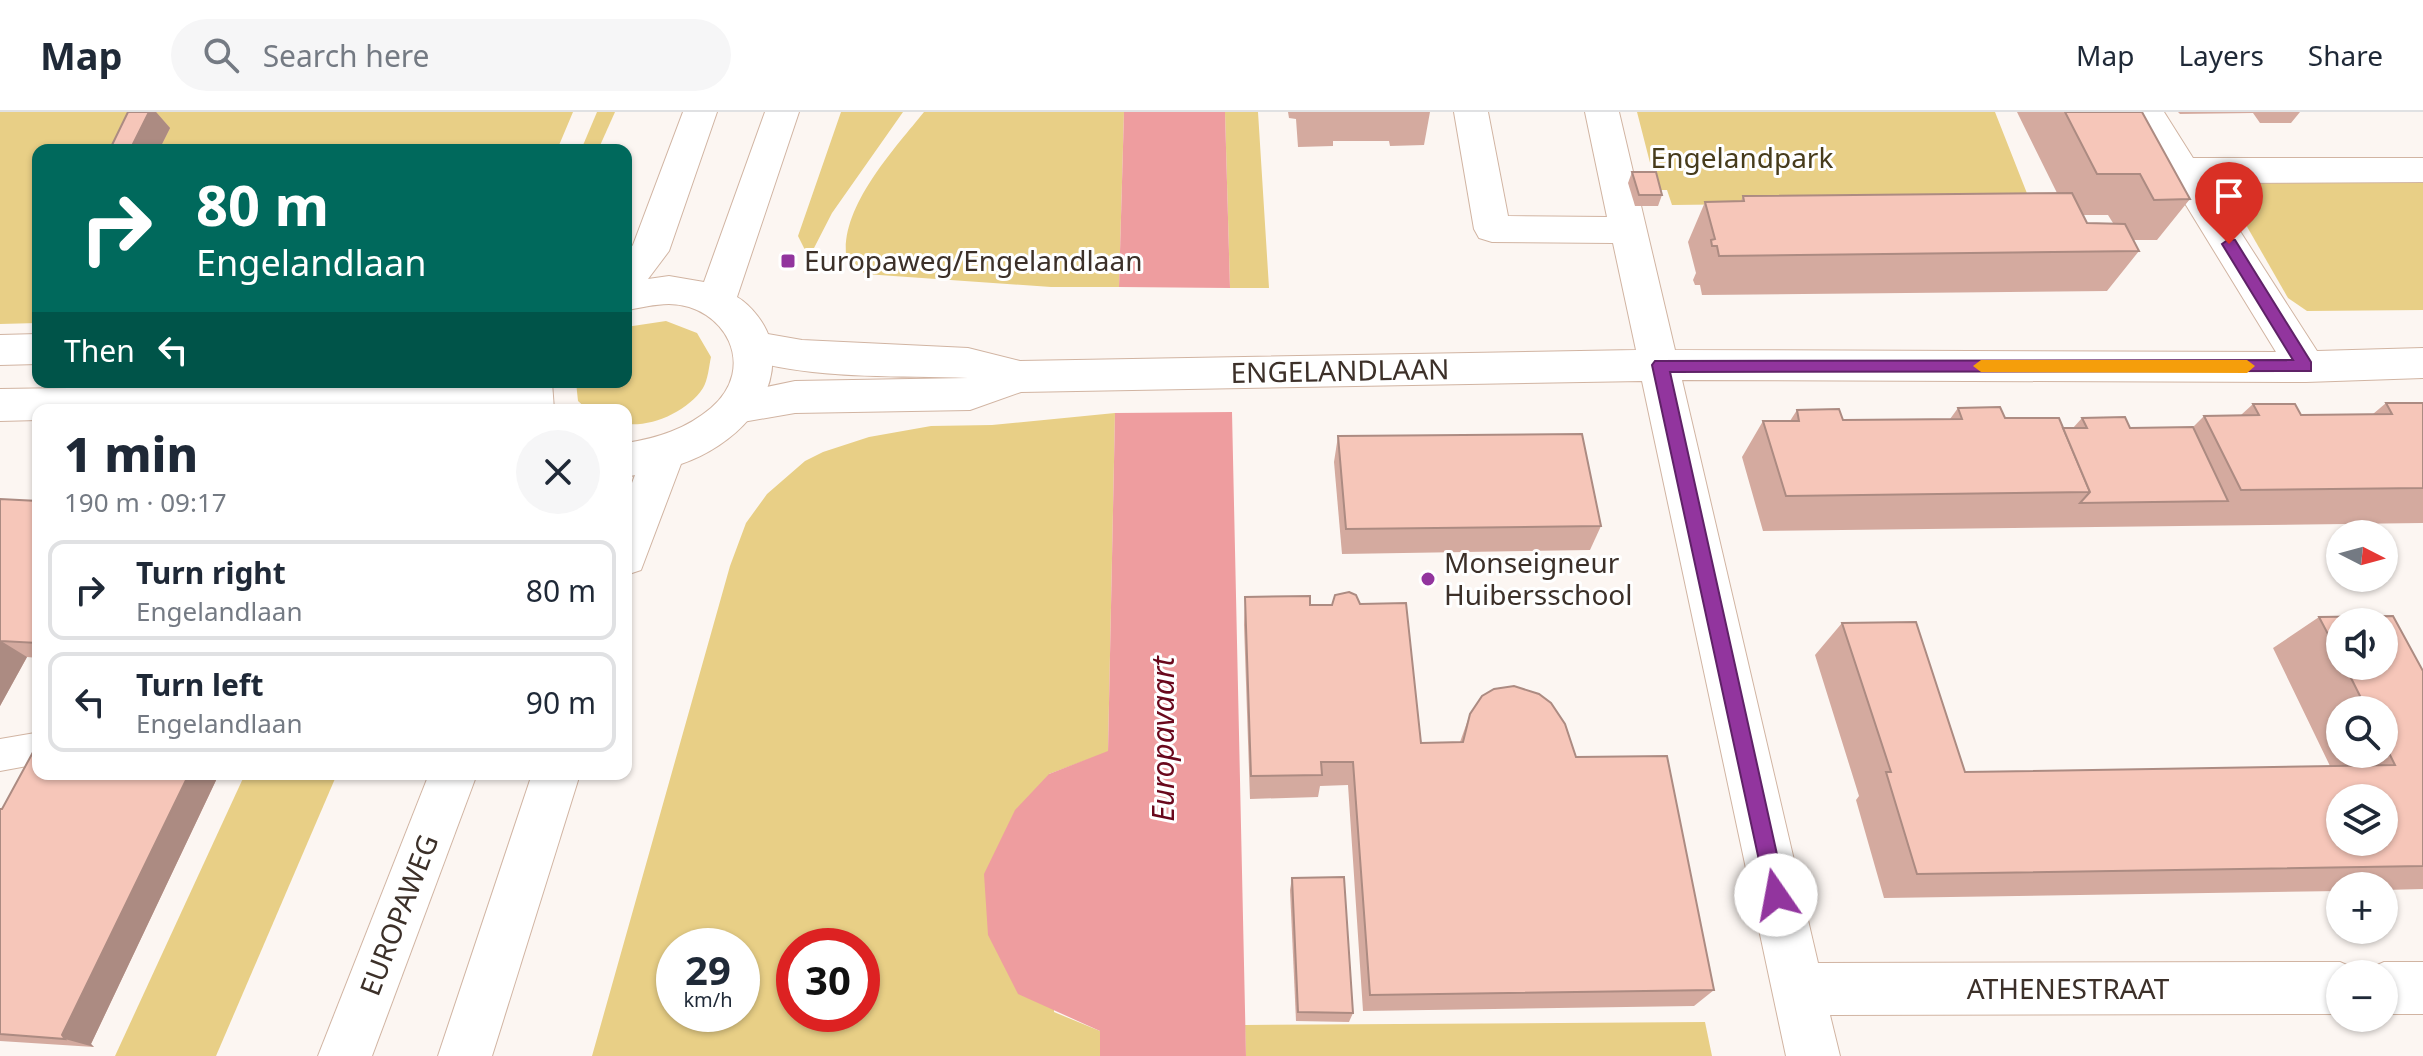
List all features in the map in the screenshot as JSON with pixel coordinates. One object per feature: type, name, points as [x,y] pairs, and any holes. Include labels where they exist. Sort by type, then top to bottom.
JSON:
[{"type":"street","points":[[632,272],[650,251],[700,112]]},
{"type":"street","points":[[717,299],[782,112]]},
{"type":"street","points":[[1471,112],[1492,229],[1627,230]]},
{"type":"street","points":[[1602,112],[1813,1056]]},
{"type":"street","points":[[2146,112],[2306,367]]},
{"type":"street","points":[[2184,171],[2423,170]]},
{"type":"street","points":[[632,294],[646,290],[684,290],[717,299],[743,319],[756,347],[753,377],[737,407],[693,442],[645,457],[632,525]]},
{"type":"street","name":"ENGELANDLAAN","points":[[756,347],[802,355],[968,363],[1020,377],[1660,365],[2306,367],[2423,363]]},
{"type":"street","points":[[0,350],[32,349]]},
{"type":"street","name":"ENGELANDLAAN","points":[[737,407],[795,397],[970,394],[1020,377]]},
{"type":"street","points":[[67,404],[532,398]]},
{"type":"street","points":[[0,405],[32,405]]},
{"type":"street","points":[[0,755],[32,750]]},
{"type":"street","name":"EUROPAWEG","points":[[345,1056],[451,780]]},
{"type":"street","points":[[465,1056],[554,780]]},
{"type":"street","name":"ATHENESTRAAT","points":[[1796,989],[2326,988]]},
{"type":"street","points":[[2398,988],[2423,988]]},
{"type":"green space","points":[[0,112],[573,112],[560,144],[32,144],[32,323],[0,324]]},
{"type":"green space","points":[[597,112],[615,112],[601,144],[584,144]]},
{"type":"green space","points":[[841,112],[903,112],[832,213],[814,248],[806,252],[798,236]]},
{"type":"green space","points":[[924,112],[1124,112],[1119,287],[1051,287],[865,274],[846,254],[852,216],[873,178]]},
{"type":"green space","points":[[1225,112],[1258,112],[1269,288],[1230,288]]},
{"type":"green space","name":"Engelandpark","points":[[1637,112],[1995,112],[2030,201],[1672,205],[1667,190],[1657,190]]},
{"type":"green space","points":[[2423,182],[2423,310],[2307,311],[2288,298],[2226,190],[2226,183]]},
{"type":"green space","points":[[666,321],[697,333],[711,357],[705,385],[696,396],[669,416],[647,423],[632,424],[632,404],[581,404],[578,401],[577,388],[632,388],[632,326]]},
{"type":"green space","points":[[1115,413],[1108,752],[1049,774],[1054,1012],[1100,1031],[1100,1056],[592,1056],[730,566],[746,523],[767,494],[805,461],[869,437],[931,426],[992,425]]},
{"type":"green space","points":[[242,780],[334,780],[216,1056],[115,1056]]},
{"type":"green space","points":[[1705,1022],[1712,1056],[1246,1056],[1245,1025]]},
{"type":"water","points":[[1124,112],[1225,112],[1230,288],[1119,287]]},
{"type":"water","name":"Europavaart","points":[[1232,412],[1246,1056],[1100,1056],[1100,1031],[1018,994],[988,935],[984,874],[1015,810],[1049,774],[1108,751],[1115,413]]},
{"type":"building","points":[[128,112],[149,112],[133,144],[112,144]]},
{"type":"building","points":[[2065,112],[2142,112],[2190,199],[2154,200],[2140,174],[2097,174]]},
{"type":"building","points":[[1632,172],[1656,172],[1662,195],[1639,195]]},
{"type":"building","points":[[2072,193],[2087,223],[2125,224],[2139,251],[1719,256],[1717,246],[1712,246],[1711,240],[1715,239],[1705,202],[1744,201],[1743,196]]},
{"type":"building","points":[[2386,403],[2423,403],[2423,488],[2241,490],[2204,416],[2259,415],[2253,404],[2295,404],[2301,415],[2392,414]]},
{"type":"building","points":[[2000,407],[2005,418],[2059,418],[2090,492],[1786,496],[1763,421],[1799,421],[1797,410],[1839,409],[1843,420],[1962,419],[1958,408]]},
{"type":"building","points":[[2125,417],[2130,428],[2193,427],[2228,501],[2080,503],[2090,492],[2063,428],[2087,428],[2082,418]]},
{"type":"building","points":[[1582,434],[1601,526],[1346,529],[1338,436]]},
{"type":"building","points":[[0,499],[32,501],[32,643],[0,643]]},
{"type":"building","points":[[1349,592],[1356,595],[1360,604],[1406,603],[1421,743],[1463,742],[1470,714],[1482,696],[1494,689],[1514,686],[1539,694],[1551,703],[1565,724],[1576,757],[1667,756],[1714,990],[1370,995],[1353,762],[1321,762],[1322,775],[1251,776],[1245,597],[1310,596],[1310,605],[1332,605],[1335,595]]},
{"type":"building","points":[[2319,617],[2326,617],[2326,630]]},
{"type":"building","points":[[1916,622],[1965,772],[2326,766],[2398,768],[2398,696],[2360,696],[2352,680],[2398,680],[2398,625],[2423,671],[2423,866],[1917,874],[1886,772],[1891,772],[1842,623]]},
{"type":"building","points":[[32,754],[32,780],[186,780],[62,1035],[65,1039],[0,1034],[2,809]]},
{"type":"building","points":[[1344,877],[1353,1013],[1298,1012],[1292,878]]},
{"type":"slow traffic","points":[[1981,366],[2247,366]]},
{"type":"place","name":"Europaweg/Engelandlaan","points":[[788,261]]},
{"type":"place","name":"Monseigneur Huibersschool","points":[[1428,579]]},
{"type":"route","points":[[1776,895],[1660,365],[2306,367],[2229,244]]}]
